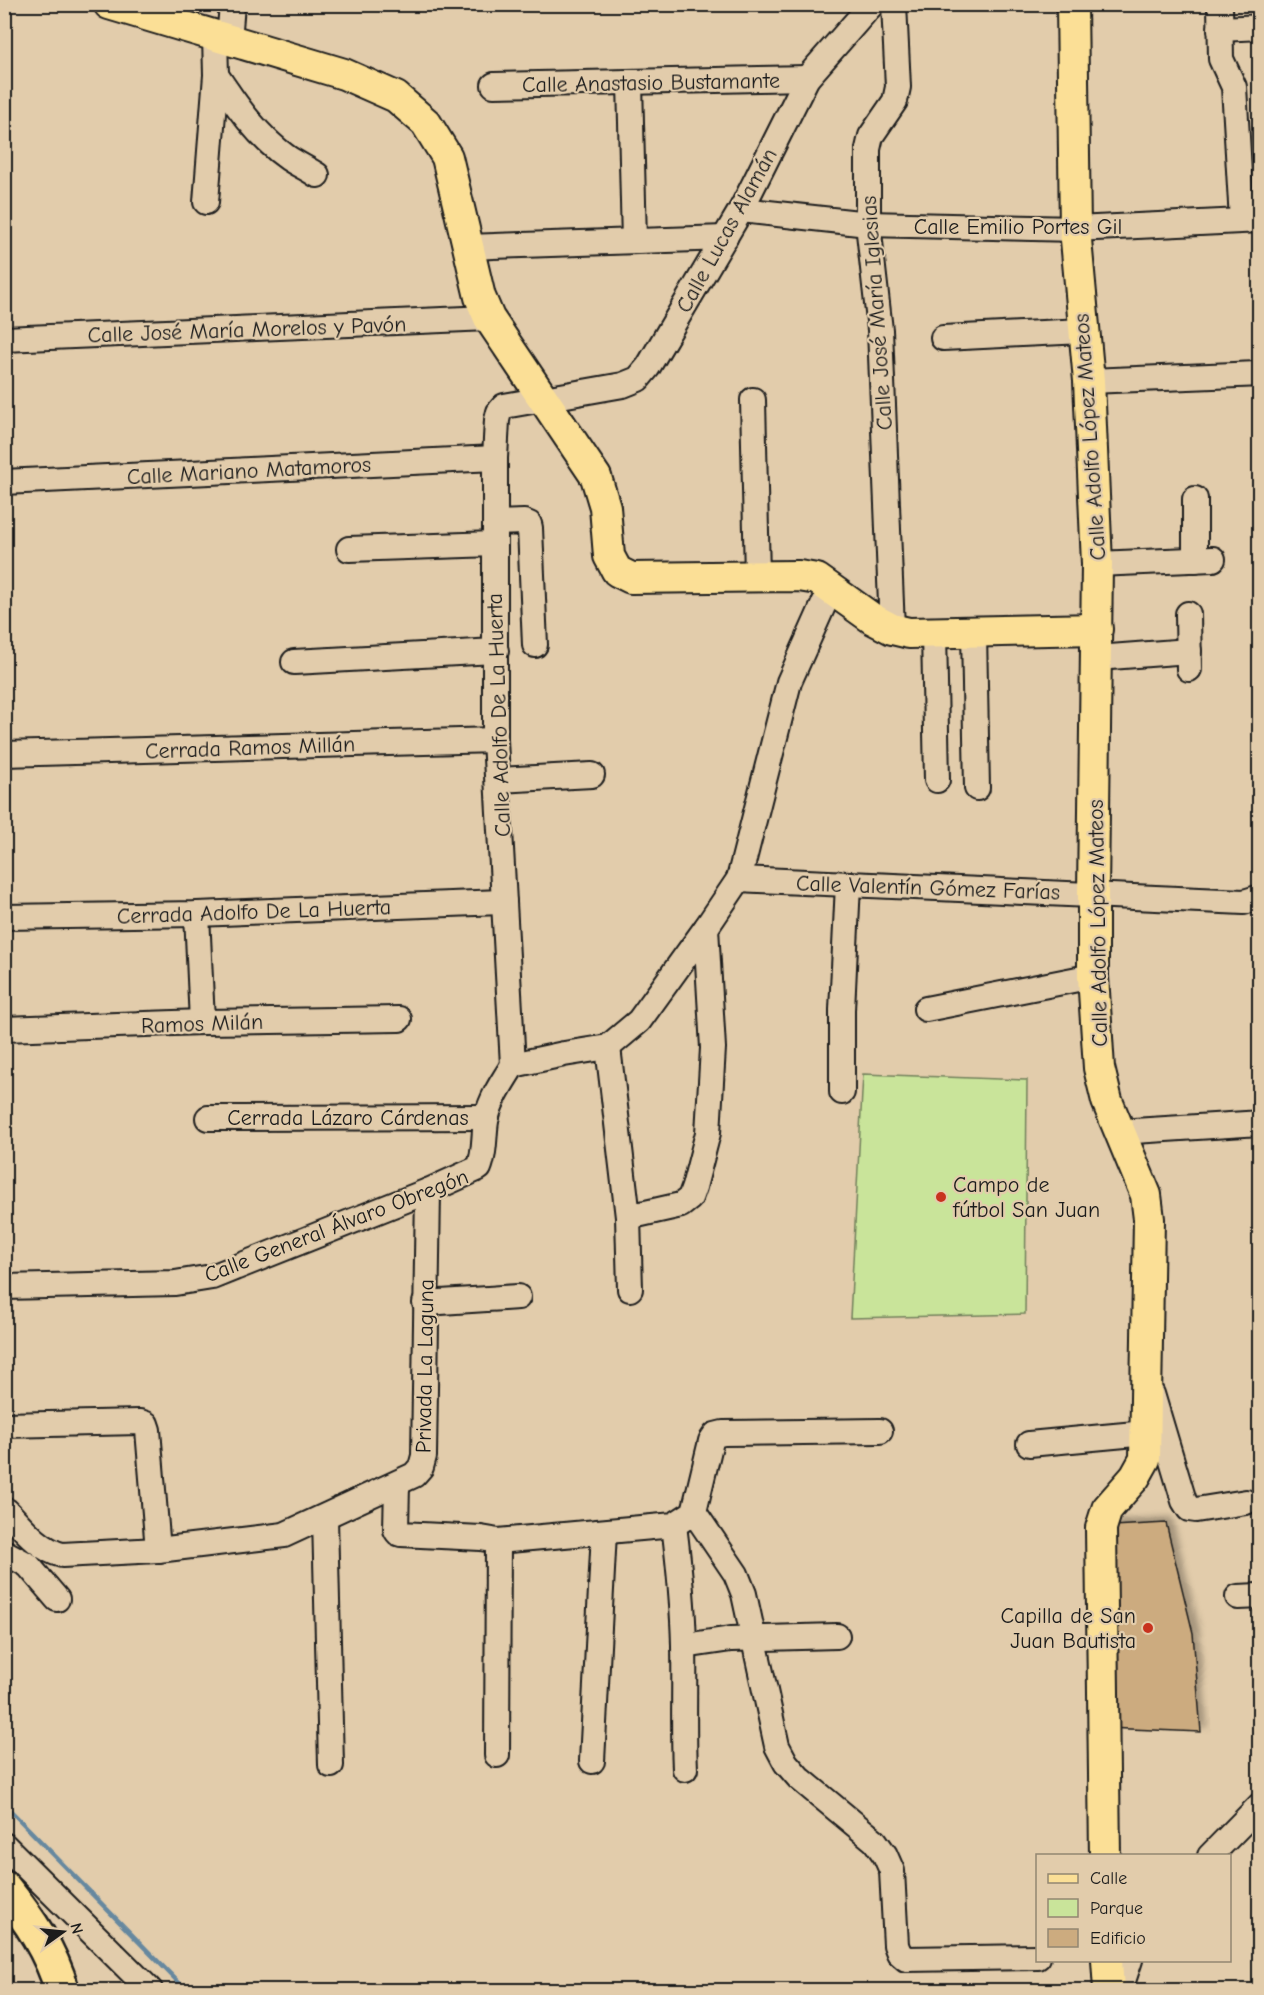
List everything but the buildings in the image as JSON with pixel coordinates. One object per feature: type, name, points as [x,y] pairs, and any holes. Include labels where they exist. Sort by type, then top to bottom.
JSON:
[{"type":"highway","points":[[4,1888],[29,1918],[55,1965],[62,1990]]},
{"type":"highway","points":[[4,1924],[14,1932],[26,1952],[40,1990]]},
{"type":"main road","points":[[110,4],[344,74],[396,97],[426,123],[447,157],[480,297],[489,318],[596,477],[605,507],[609,556],[617,571],[631,578],[799,576],[817,579],[873,619],[892,629],[909,633],[1097,629]]},
{"type":"main road","name":"Calle Adolfo López Mateos","points":[[1072,4],[1075,229],[1089,381],[1097,564],[1093,976],[1099,1068],[1118,1132],[1146,1195],[1149,1220],[1145,1459],[1135,1477],[1107,1509],[1101,1528],[1105,1854]]},
{"type":"main road","points":[[1107,1962],[1108,1990]]},
{"type":"street","points":[[206,202],[216,75],[222,39],[232,4]]},
{"type":"street","name":"Calle Lucas Alamán","points":[[543,399],[623,385],[638,379],[648,367],[741,210],[807,78],[872,4]]},
{"type":"street","name":"Calle José María Iglesias","points":[[892,629],[880,330],[868,224],[868,149],[871,136],[895,101],[898,87],[894,4]]},
{"type":"street","points":[[1220,4],[1221,59],[1234,87],[1251,220]]},
{"type":"street","points":[[1220,29],[1260,27]]},
{"type":"street","points":[[216,75],[239,109],[265,138],[287,157],[317,175]]},
{"type":"street","name":"Calle Anastasio Bustamante","points":[[494,85],[807,78]]},
{"type":"street","points":[[630,83],[634,241]]},
{"type":"street","name":"Calle Emilio Portes Gil","points":[[741,210],[868,224],[1075,229],[1251,220]]},
{"type":"street","points":[[467,247],[725,238]]},
{"type":"street","name":"Calle José María Morelos y Pavón","points":[[4,339],[489,318]]},
{"type":"street","points":[[943,338],[1083,330]]},
{"type":"street","points":[[1089,381],[1260,374]]},
{"type":"street","name":"Calle Adolfo De La Huerta","points":[[513,1065],[495,740],[495,458],[499,412],[504,406],[543,399]]},
{"type":"street","points":[[753,400],[757,576]]},
{"type":"street","name":"Calle Mariano Matamoros","points":[[4,482],[495,458]]},
{"type":"street","points":[[1097,564],[1204,559],[1195,499]]},
{"type":"street","points":[[349,549],[494,533],[524,522],[529,524],[535,645]]},
{"type":"street","points":[[513,1065],[608,1047],[639,1021],[739,879],[789,682],[831,588]]},
{"type":"street","points":[[1097,658],[1189,660],[1188,614]]},
{"type":"street","points":[[934,633],[937,780]]},
{"type":"street","points":[[974,633],[977,788]]},
{"type":"street","points":[[294,662],[496,651]]},
{"type":"street","name":"Cerrada Ramos Millán","points":[[4,754],[495,740]]},
{"type":"street","points":[[498,780],[591,775]]},
{"type":"street","name":"Calle Valentín Gómez Farías","points":[[739,879],[1244,902],[1260,897]]},
{"type":"street","points":[[842,1092],[842,1010],[848,884]]},
{"type":"street","name":"Cerrada Adolfo De La Huerta","points":[[4,917],[197,914],[504,902]]},
{"type":"street","points":[[197,914],[202,1022]]},
{"type":"street","points":[[628,1217],[681,1205],[690,1198],[694,1187],[708,1133],[713,1048],[706,928]]},
{"type":"street","points":[[926,1009],[1093,976]]},
{"type":"street","name":"Ramos Milán","points":[[4,1029],[202,1022],[399,1019]]},
{"type":"street","points":[[608,1047],[628,1217],[630,1289]]},
{"type":"street","name":"Calle General Álvaro Obregón","points":[[4,1287],[175,1283],[212,1277],[428,1191],[479,1168],[482,1161],[487,1117],[495,1092],[513,1065]]},
{"type":"street","name":"Cerrada Lázaro Cárdenas","points":[[208,1118],[487,1117]]},
{"type":"street","points":[[1118,1132],[1260,1123]]},
{"type":"street","name":"Privada La Laguna","points":[[7,1511],[44,1548],[62,1555],[158,1550],[284,1535],[414,1475],[421,1467],[424,1456],[428,1191]]},
{"type":"street","points":[[425,1303],[518,1297]]},
{"type":"street","points":[[1147,1377],[1184,1501],[1189,1509],[1196,1510],[1246,1502]]},
{"type":"street","points":[[4,1425],[140,1422],[146,1424],[158,1550]]},
{"type":"street","points":[[398,1484],[396,1530],[398,1533],[498,1541],[674,1525],[694,1512],[711,1441],[715,1435],[723,1433],[880,1431]]},
{"type":"street","points":[[1029,1444],[1146,1433]]},
{"type":"street","points":[[694,1512],[736,1574],[744,1594],[777,1746],[786,1763],[799,1778],[875,1841],[885,1855],[892,1871],[896,1945],[899,1953],[906,1959],[1036,1957]]},
{"type":"street","points":[[325,1518],[331,1765]]},
{"type":"street","points":[[674,1525],[681,1586],[684,1646],[685,1769]]},
{"type":"street","points":[[592,1761],[604,1532]]},
{"type":"street","points":[[497,1755],[498,1541]]},
{"type":"street","points":[[4,1552],[28,1565],[57,1599]]},
{"type":"street","points":[[684,1646],[731,1639],[837,1636]]},
{"type":"street","points":[[1212,1854],[1260,1804]]},
{"type":"street","points":[[4,1845],[150,1990]]},
{"type":"street","points":[[1120,1990],[1129,1962]]},
{"type":"green space","name":"Campo de fútbol San Juan","points":[[863,1074],[1027,1080],[1025,1314],[850,1318]]},
{"type":"waterway","points":[[4,1804],[186,1990]]},
{"type":"place","name":"Campo de fútbol San Juan","points":[[941,1197]]},
{"type":"place","name":"Capilla de San Juan Bautista","points":[[1148,1628]]}]
